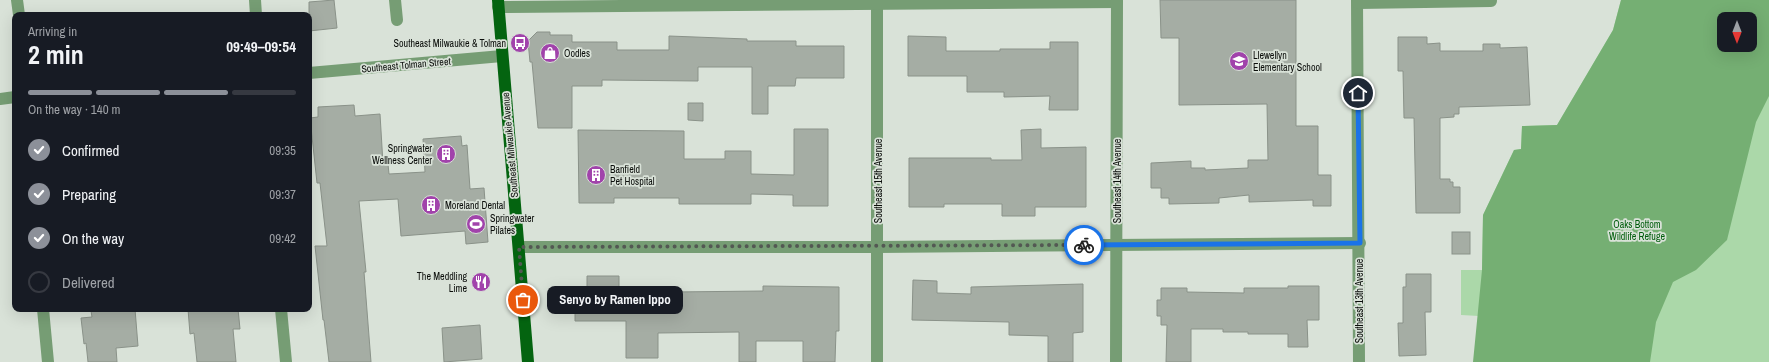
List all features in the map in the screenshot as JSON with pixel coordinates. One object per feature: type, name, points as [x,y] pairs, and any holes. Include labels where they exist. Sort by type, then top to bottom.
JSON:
[{"type":"main road","name":"Southeast Milwaukie Avenue","points":[[498,3],[528,362]]},
{"type":"street","points":[[17,0],[19,12]]},
{"type":"street","points":[[255,0],[256,12]]},
{"type":"street","points":[[395,0],[397,20]]},
{"type":"street","points":[[498,3],[1117,1]]},
{"type":"street","name":"Southeast 14th Avenue","points":[[1116,362],[1117,1]]},
{"type":"street","points":[[1358,2],[1491,1]]},
{"type":"street","name":"Southeast 15th Avenue","points":[[877,2],[877,362]]},
{"type":"street","name":"Southeast 13th Avenue","points":[[1358,2],[1360,243],[1359,362]]},
{"type":"street","name":"Southeast Tolman Street","points":[[312,73],[502,56]]},
{"type":"street","points":[[0,99],[12,97]]},
{"type":"street","points":[[519,247],[878,247],[1360,243]]},
{"type":"street","points":[[44,312],[48,362]]},
{"type":"street","points":[[281,312],[286,362]]},
{"type":"green space","name":"Oaks Bottom Wildlife Refuge","points":[[1621,0],[1769,0],[1769,362],[1478,362],[1479,316],[1461,315],[1461,270],[1482,270],[1483,215],[1514,150],[1521,149],[1522,126],[1557,125],[1613,30]]},
{"type":"green space","name":"Oaks Bottom Wildlife Refuge","points":[[1621,0],[1769,0],[1769,96],[1756,122],[1727,240],[1696,270],[1673,282],[1656,322],[1650,362],[1473,362],[1482,270],[1483,215],[1514,150],[1521,149],[1522,126],[1557,125],[1613,30]]},
{"type":"building","points":[[334,0],[337,28],[312,31],[312,12],[309,12],[309,2]]},
{"type":"building","points":[[1160,0],[1296,0],[1296,126],[1318,126],[1318,175],[1331,175],[1331,206],[1313,206],[1313,200],[1249,202],[1249,195],[1219,198],[1219,203],[1169,204],[1169,198],[1161,198],[1161,188],[1151,188],[1151,163],[1191,161],[1191,168],[1205,168],[1205,170],[1248,168],[1248,160],[1268,160],[1267,104],[1179,105],[1179,38],[1161,38]]},
{"type":"building","points":[[537,32],[550,32],[550,35],[572,35],[572,42],[617,42],[617,50],[669,50],[669,36],[747,39],[747,41],[796,41],[796,46],[844,46],[844,78],[796,78],[795,86],[768,86],[768,114],[752,114],[752,67],[698,67],[698,81],[602,80],[602,86],[572,86],[572,128],[538,128],[532,62],[530,62],[528,41]]},
{"type":"building","points":[[908,36],[946,37],[946,51],[1050,49],[1050,42],[1078,42],[1078,110],[1049,110],[1050,96],[1004,97],[1004,92],[967,92],[967,76],[908,76]]},
{"type":"building","points":[[1398,37],[1427,37],[1427,44],[1440,43],[1440,51],[1483,51],[1483,44],[1500,44],[1500,48],[1527,47],[1530,105],[1459,107],[1459,114],[1454,114],[1454,117],[1440,118],[1440,179],[1450,179],[1450,182],[1453,182],[1453,187],[1460,187],[1460,213],[1416,213],[1414,118],[1404,118],[1403,71],[1398,71]]},
{"type":"building","points":[[688,103],[703,103],[703,121],[688,120]]},
{"type":"building","points":[[354,105],[355,116],[380,114],[383,164],[388,164],[389,174],[425,172],[423,139],[461,136],[462,146],[467,145],[470,189],[484,188],[488,242],[466,244],[465,231],[401,236],[398,199],[359,201],[366,272],[364,272],[371,362],[329,362],[315,246],[327,246],[320,183],[317,183],[312,137],[312,118],[318,117],[318,107]]},
{"type":"building","points":[[794,129],[828,129],[828,206],[793,206],[793,195],[751,194],[751,204],[679,204],[679,198],[614,198],[614,203],[579,203],[578,130],[684,131],[684,159],[725,159],[725,151],[751,151],[751,174],[794,175]]},
{"type":"building","points":[[1041,129],[1041,148],[1086,147],[1086,207],[1035,207],[1035,216],[1002,216],[1002,204],[944,204],[944,207],[909,207],[909,158],[991,158],[991,160],[1022,160],[1021,130]]},
{"type":"building","points":[[1452,232],[1470,232],[1470,254],[1452,254]]},
{"type":"building","points":[[1406,274],[1431,274],[1431,312],[1425,312],[1426,355],[1399,356],[1398,323],[1403,323],[1403,287],[1406,287]]},
{"type":"building","points":[[587,276],[619,276],[619,305],[673,305],[673,292],[763,291],[763,286],[839,287],[839,331],[836,331],[835,362],[803,362],[803,341],[756,341],[756,362],[739,362],[739,332],[658,333],[658,358],[626,358],[626,321],[575,321],[575,293],[587,293]]},
{"type":"building","points":[[913,280],[937,281],[937,293],[971,294],[971,287],[1083,284],[1083,332],[1073,333],[1073,362],[1048,362],[1048,336],[1009,335],[1009,322],[912,320]]},
{"type":"building","points":[[1288,286],[1319,286],[1319,320],[1307,320],[1308,347],[1288,347],[1288,334],[1248,334],[1248,332],[1223,332],[1223,329],[1191,329],[1191,362],[1166,362],[1167,325],[1161,325],[1161,316],[1157,316],[1157,300],[1161,300],[1161,288],[1187,288],[1187,292],[1244,293],[1244,288],[1288,288]]},
{"type":"building","points":[[91,312],[135,312],[138,346],[116,348],[117,362],[88,362],[81,318],[92,317]]},
{"type":"building","points":[[188,312],[238,312],[240,329],[233,329],[236,362],[197,362],[194,333],[190,334]]},
{"type":"building","points":[[480,325],[482,359],[444,362],[442,328]]},
{"type":"way so far","points":[[523,300],[519,247],[878,247],[1084,245]]},
{"type":"place","name":"Southeast Milwaukie & Tolman","points":[[520,43]]},
{"type":"place","name":"Oodles","points":[[550,53]]},
{"type":"place","name":"Llewellyn Elementary School","points":[[1239,61]]},
{"type":"place","name":"Springwater Wellness Center","points":[[446,154]]},
{"type":"place","name":"Banfield Pet Hospital","points":[[596,175]]},
{"type":"place","name":"Moreland Dental","points":[[431,205]]},
{"type":"place","name":"Springwater Pilates","points":[[476,224]]},
{"type":"place","name":"The Meddling Lime","points":[[481,282]]},
{"type":"place","name":"Senyo by Ramen Ippo","points":[[523,300]]},
{"type":"route","points":[[1084,245],[1360,243],[1358,93]]}]
